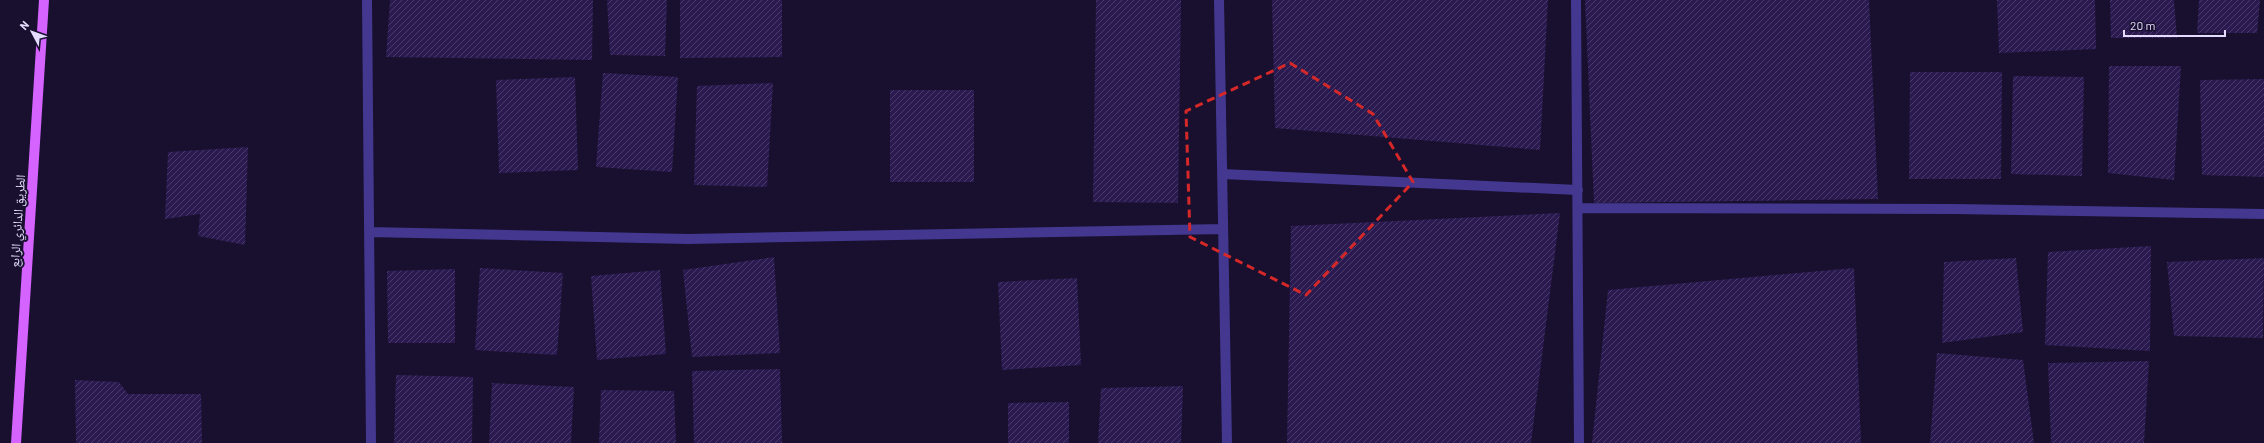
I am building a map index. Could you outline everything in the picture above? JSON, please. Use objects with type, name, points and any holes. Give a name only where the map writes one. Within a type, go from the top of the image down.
[{"type":"main road","name":"الطريق الدائري الرابع","points":[[16,443],[44,0]]},
{"type":"street","points":[[367,0],[371,443]]},
{"type":"street","points":[[1219,0],[1227,443]]},
{"type":"street","points":[[1576,0],[1579,443]]},
{"type":"street","points":[[1222,174],[1578,190]]},
{"type":"street","points":[[1578,208],[1953,209],[2264,214]]},
{"type":"street","points":[[369,232],[688,239],[1223,229]]},
{"type":"highlighted area","points":[[1290,63],[1373,114],[1413,182],[1306,295],[1190,237],[1186,111]]},
{"type":"building","points":[[390,0],[593,0],[592,60],[386,57]]},
{"type":"building","points":[[607,0],[667,0],[665,56],[610,55]]},
{"type":"building","points":[[680,0],[782,0],[782,57],[680,58]]},
{"type":"building","points":[[1096,0],[1181,0],[1178,203],[1093,202]]},
{"type":"building","points":[[1272,0],[1548,0],[1540,150],[1275,128]]},
{"type":"building","points":[[1585,0],[1869,0],[1878,199],[1594,203]]},
{"type":"building","points":[[1997,0],[2095,0],[2096,49],[1999,53]]},
{"type":"building","points":[[2110,0],[2174,0],[2177,38],[2111,38]]},
{"type":"building","points":[[2199,0],[2260,0],[2257,33],[2197,33]]},
{"type":"building","points":[[2109,66],[2181,66],[2174,180],[2108,173]]},
{"type":"building","points":[[1910,72],[2002,72],[2001,179],[1909,179]]},
{"type":"building","points":[[603,73],[678,77],[672,172],[596,167]]},
{"type":"building","points":[[2013,76],[2084,77],[2082,176],[2011,174]]},
{"type":"building","points":[[575,77],[578,170],[499,173],[496,80]]},
{"type":"building","points":[[2264,79],[2264,177],[2202,175],[2200,80]]},
{"type":"building","points":[[773,83],[767,187],[694,185],[697,86]]},
{"type":"building","points":[[890,90],[974,90],[974,182],[890,182]]},
{"type":"building","points":[[248,147],[245,245],[198,236],[200,214],[165,219],[168,152]]},
{"type":"building","points":[[1560,213],[1531,443],[1287,443],[1291,226]]},
{"type":"building","points":[[2151,246],[2150,351],[2045,345],[2048,252]]},
{"type":"building","points":[[774,257],[780,353],[692,357],[683,270]]},
{"type":"building","points":[[2016,258],[2023,332],[1942,343],[1944,262]]},
{"type":"building","points":[[2264,258],[2263,338],[2174,336],[2167,262]]},
{"type":"building","points":[[480,268],[563,273],[557,355],[475,350]]},
{"type":"building","points":[[1854,268],[1861,443],[1592,443],[1608,290]]},
{"type":"building","points":[[455,269],[455,343],[388,343],[387,271]]},
{"type":"building","points":[[660,270],[666,354],[597,360],[591,276]]},
{"type":"building","points":[[1077,278],[1081,365],[1002,370],[998,282]]},
{"type":"building","points":[[1937,353],[2023,360],[2034,443],[1930,443]]},
{"type":"building","points":[[2149,361],[2144,443],[2051,443],[2048,363]]},
{"type":"building","points":[[780,369],[782,443],[694,443],[692,371]]},
{"type":"building","points":[[396,375],[473,377],[472,443],[394,443]]},
{"type":"building","points":[[75,380],[119,382],[128,394],[201,394],[202,443],[76,443]]},
{"type":"building","points":[[492,383],[574,387],[571,443],[489,443]]},
{"type":"building","points":[[1183,386],[1181,443],[1098,443],[1101,388]]},
{"type":"building","points":[[601,390],[674,391],[676,443],[599,443]]},
{"type":"building","points":[[1069,402],[1069,443],[1008,443],[1008,403]]}]
